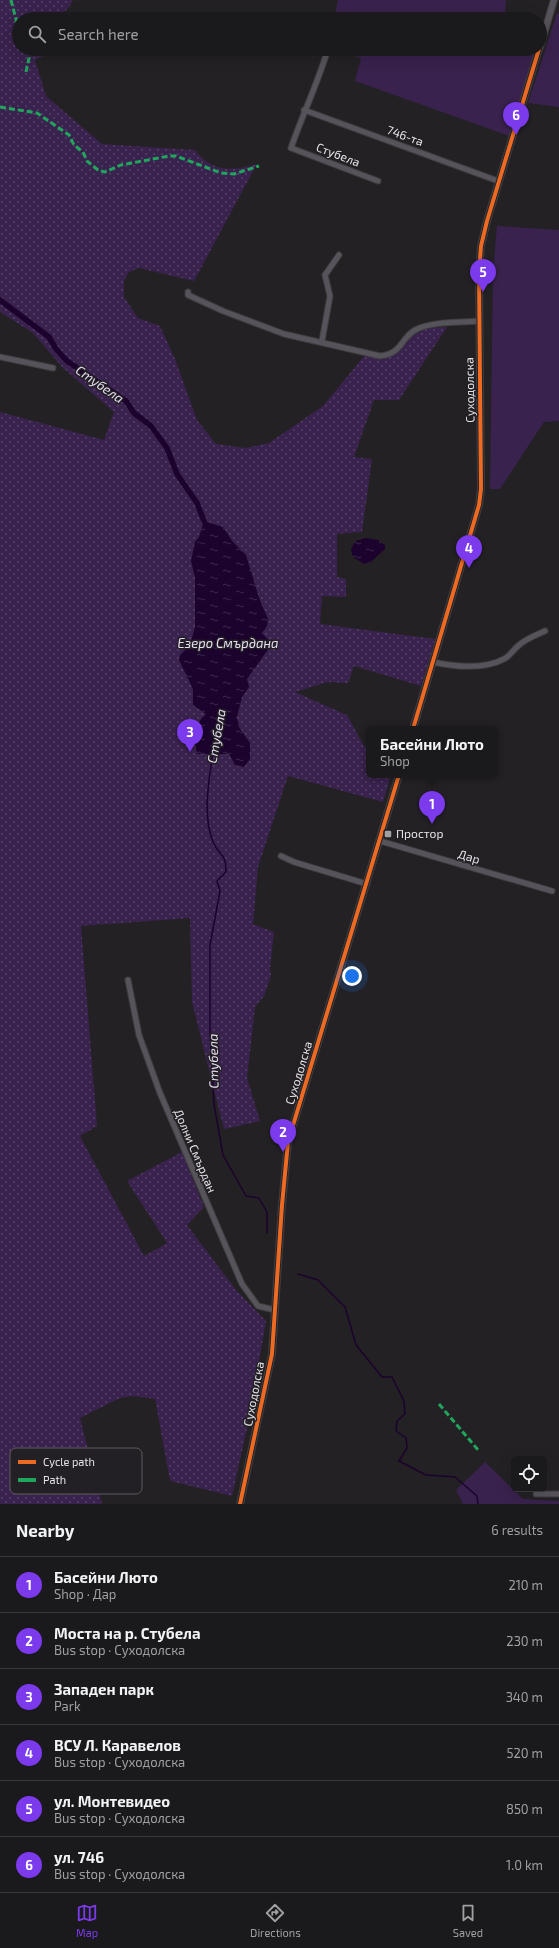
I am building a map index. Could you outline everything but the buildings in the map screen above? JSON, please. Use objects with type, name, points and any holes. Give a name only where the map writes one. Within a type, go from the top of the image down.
[{"type":"street","name":"Суходолска","points":[[547,24],[554,0]]},
{"type":"street","points":[[304,110],[317,84],[326,56]]},
{"type":"street","name":"Суходолска","points":[[414,726],[472,532],[481,489],[479,273],[481,246],[498,181],[537,56]]},
{"type":"street","name":"746-та","points":[[304,110],[498,181]]},
{"type":"street","name":"Стубела","points":[[304,110],[291,148],[378,181]]},
{"type":"street","points":[[322,341],[330,296],[325,275],[339,255]]},
{"type":"street","points":[[188,292],[188,295],[223,311],[284,334],[322,341],[370,354],[388,355],[397,351],[417,329],[431,325],[479,322]]},
{"type":"street","points":[[0,356],[53,368]]},
{"type":"street","points":[[433,662],[461,667],[475,666],[497,661],[504,659],[522,643],[545,632]]},
{"type":"street","name":"Суходолска","points":[[240,1504],[272,1354],[282,1204],[288,1142],[398,778]]},
{"type":"street","name":"Дар","points":[[380,841],[552,892]]},
{"type":"street","points":[[281,856],[294,862],[367,884]]},
{"type":"street","name":"Долни Смърдан","points":[[128,980],[139,1035],[160,1093],[242,1284],[258,1306],[275,1310]]},
{"type":"street","points":[[536,1494],[559,1494]]},
{"type":"shaded area","points":[[0,0],[73,0],[64,12],[12,12],[12,56],[43,56],[35,60],[46,96],[102,144],[195,150],[208,163],[223,168],[240,168],[257,164],[194,281],[139,268],[129,272],[124,281],[124,297],[138,318],[160,326],[175,359],[197,420],[216,444],[246,448],[269,443],[323,406],[365,355],[379,357],[389,356],[403,347],[416,332],[432,328],[447,327],[399,400],[374,400],[354,457],[372,459],[362,532],[337,534],[337,577],[346,579],[346,597],[322,596],[320,624],[435,639],[421,686],[354,666],[348,683],[328,682],[295,692],[347,715],[364,746],[366,747],[366,778],[390,778],[383,802],[288,776],[258,867],[253,924],[274,932],[270,968],[271,976],[264,996],[255,1007],[247,1078],[260,1121],[224,1129],[192,1002],[190,918],[81,926],[97,1126],[80,1136],[144,1256],[167,1243],[127,1181],[182,1152],[204,1207],[187,1225],[236,1290],[266,1321],[249,1419],[232,1496],[170,1481],[155,1399],[133,1396],[120,1398],[80,1418],[88,1448],[10,1448],[10,1494],[99,1494],[102,1504],[0,1504],[0,412],[104,440],[114,412],[63,368],[33,333],[0,312]]},
{"type":"shaded area","points":[[338,0],[506,0],[505,11],[507,12],[335,12]]},
{"type":"shaded area","points":[[557,13],[559,14],[559,107],[528,103],[543,56],[547,56],[547,44]]},
{"type":"shaded area","points":[[353,56],[537,56],[512,137],[355,81],[361,58]]},
{"type":"shaded area","points":[[497,226],[559,230],[559,421],[544,422],[500,489],[490,489],[493,271]]},
{"type":"shaded area","points":[[485,1462],[511,1487],[511,1492],[516,1492],[523,1499],[559,1501],[559,1504],[463,1504],[456,1490]]},
{"type":"water","name":"Езеро Смърдана","points":[[204,521],[223,527],[233,542],[246,555],[259,598],[268,619],[267,626],[262,633],[272,644],[247,679],[249,687],[242,697],[237,717],[239,727],[250,743],[250,759],[244,767],[235,765],[229,754],[197,754],[195,737],[197,727],[206,714],[193,705],[193,689],[179,660],[180,655],[190,645],[195,627],[195,578],[191,561],[195,542],[199,537]]},
{"type":"water","points":[[366,538],[378,540],[385,545],[385,549],[372,561],[364,564],[353,557],[351,549],[355,541]]},
{"type":"waterway","name":"Стубела","points":[[0,300],[49,337],[56,349],[67,361],[126,401],[134,413],[151,426],[167,448],[177,474],[197,503],[204,521]]},
{"type":"waterway","name":"Стубела","points":[[213,752],[207,797],[208,820],[213,842],[223,857],[226,865],[226,872],[217,881],[220,891],[210,945],[210,1033],[214,1104],[223,1155],[246,1196],[259,1198],[267,1212],[267,1233]]},
{"type":"waterway","name":"Стубела","points":[[298,1274],[318,1280],[345,1307],[356,1345],[382,1377],[392,1377],[404,1401],[405,1414],[397,1421],[396,1431],[406,1438],[407,1448],[399,1461],[426,1475],[455,1477],[477,1496],[478,1504]]},
{"type":"marked path","points":[[11,0],[14,12]]},
{"type":"marked path","points":[[26,72],[29,56]]},
{"type":"marked path","points":[[0,107],[37,113],[69,135],[74,145],[83,152],[87,161],[98,170],[105,172],[121,165],[169,156],[176,156],[221,173],[234,174],[259,166]]},
{"type":"marked path","points":[[439,1404],[479,1451]]},
{"type":"cycle path","points":[[414,726],[479,505],[481,489],[479,273],[481,246],[487,221],[537,56]]},
{"type":"cycle path","points":[[240,1504],[272,1354],[282,1205],[288,1142],[398,778]]},
{"type":"place","name":"ул. 746","points":[[516,135]]},
{"type":"place","name":"ул. Монтевидео","points":[[483,292]]},
{"type":"place","name":"ВСУ Л. Каравелов","points":[[469,568]]},
{"type":"place","name":"Западен парк","points":[[190,752]]},
{"type":"place","name":"Басейни Люто","points":[[432,824]]},
{"type":"place","name":"Простор","points":[[388,834]]},
{"type":"place","name":"Моста на р. Стубела","points":[[283,1152]]}]
